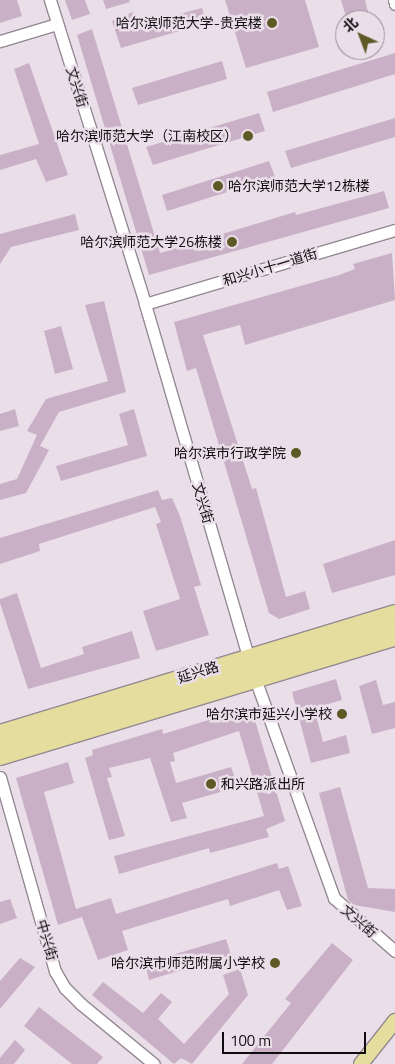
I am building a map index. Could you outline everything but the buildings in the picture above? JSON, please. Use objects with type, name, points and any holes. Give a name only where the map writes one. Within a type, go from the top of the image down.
[{"type":"main road","name":"延兴路","points":[[0,758],[252,669],[395,612]]},
{"type":"main road","points":[[0,746],[395,626]]},
{"type":"main road","name":"延兴路","points":[[0,732],[252,669],[395,639]]},
{"type":"main road","points":[[361,1064],[395,1021]]},
{"type":"main road","points":[[372,1064],[395,1035]]},
{"type":"street","name":"文兴街","points":[[50,0],[145,304],[252,669],[334,898],[395,950]]},
{"type":"street","points":[[394,0],[395,4]]},
{"type":"street","points":[[0,41],[57,24]]},
{"type":"street","name":"和兴小十一道街","points":[[145,304],[395,230]]},
{"type":"street","name":"中兴街","points":[[0,777],[55,971],[65,988],[154,1064]]},
{"type":"place","name":"哈尔滨师范大学-贵宾楼","points":[[272,23]]},
{"type":"place","name":"哈尔滨师范大学（江南校区）","points":[[248,136]]},
{"type":"place","name":"哈尔滨师范大学12栋楼","points":[[218,186]]},
{"type":"place","name":"哈尔滨师范大学26栋楼","points":[[232,242]]},
{"type":"place","name":"哈尔滨市行政学院","points":[[296,453]]},
{"type":"place","name":"哈尔滨市延兴小学校","points":[[342,714]]},
{"type":"place","name":"和兴路派出所","points":[[211,784]]},
{"type":"place","name":"哈尔滨市师范附属小学校","points":[[275,963]]}]
